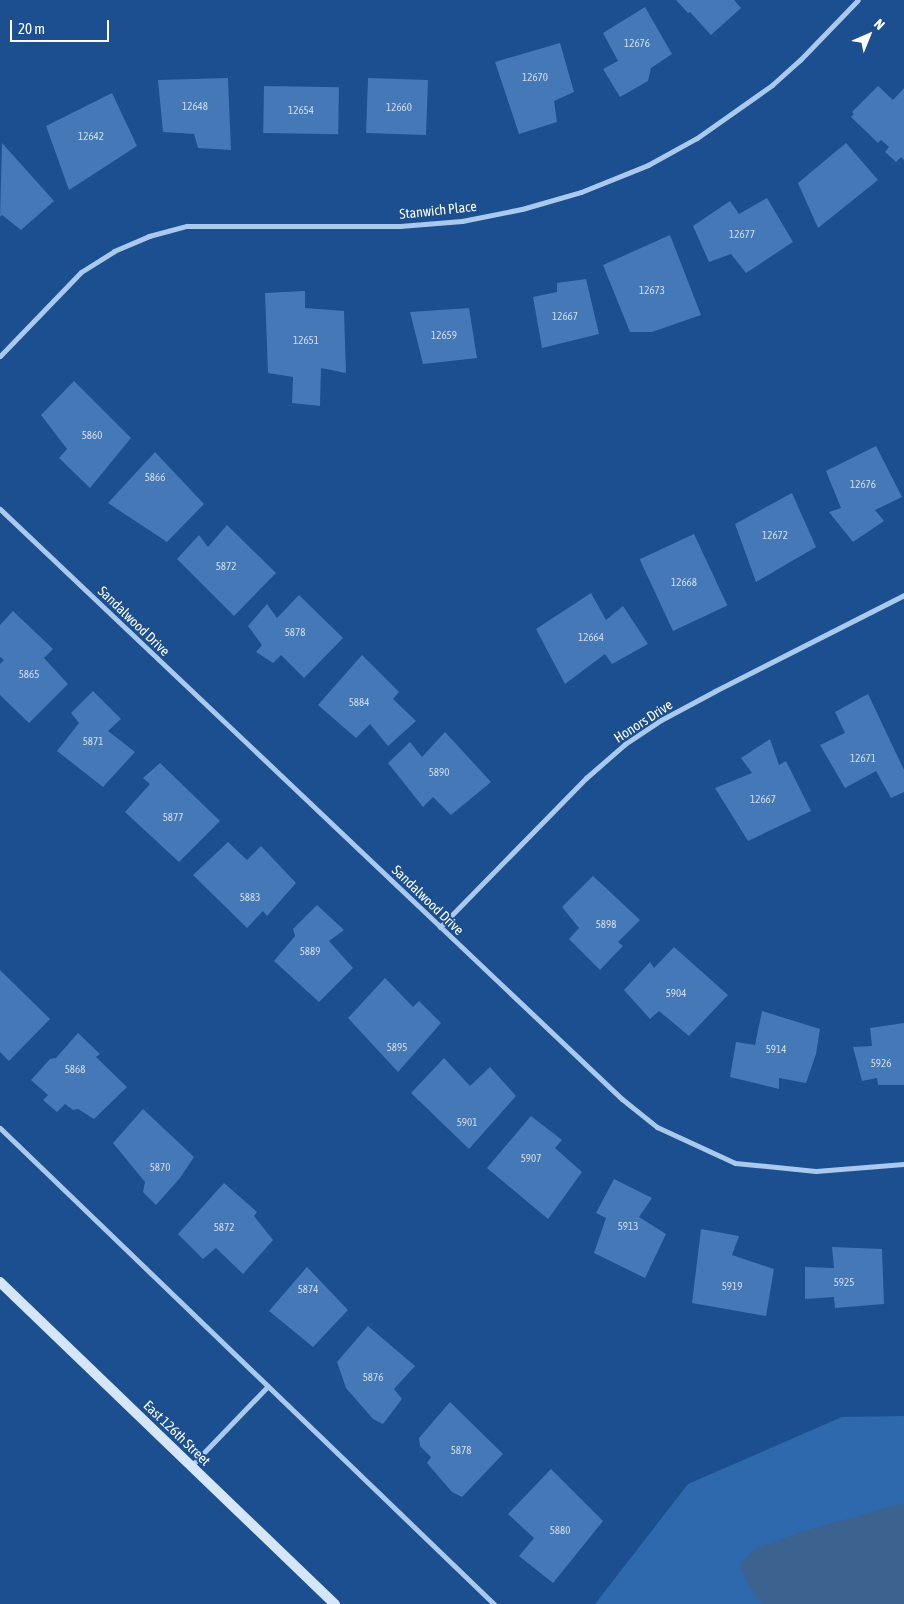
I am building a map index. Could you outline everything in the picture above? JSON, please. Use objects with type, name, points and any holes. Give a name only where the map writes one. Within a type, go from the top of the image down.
[{"type":"street","name":"Stanwich Place","points":[[0,356],[81,272],[114,251],[150,236],[187,226],[400,226],[462,220],[522,209],[580,192],[648,165],[697,138],[772,85],[800,60],[858,0]]},
{"type":"street","name":"Sandalwood Drive","points":[[0,509],[622,1099],[657,1127],[735,1163],[816,1171],[904,1164]]},
{"type":"street","name":"Honors Drive","points":[[440,927],[586,778],[625,744],[661,720],[715,691],[904,595]]},
{"type":"street","points":[[0,1128],[494,1604]]},
{"type":"street","name":"East 126th Street","points":[[0,1282],[335,1604]]},
{"type":"street","points":[[192,1466],[267,1387]]},
{"type":"shaded area","points":[[904,1416],[904,1604],[595,1604],[688,1484],[842,1417]]},
{"type":"shaded area","points":[[904,1503],[904,1604],[765,1604],[760,1602],[745,1579],[740,1564],[754,1549],[801,1532]]},
{"type":"building","points":[[676,0],[734,0],[741,8],[711,35]]},
{"type":"building","points":[[645,7],[672,54],[651,68],[648,81],[620,97],[603,69],[618,61],[603,33]]},
{"type":"building","points":[[560,43],[574,92],[554,101],[557,122],[519,134],[495,62]]},
{"type":"building","points":[[228,78],[231,150],[198,148],[194,134],[163,132],[158,80]]},
{"type":"building","points":[[368,78],[428,80],[426,135],[366,133]]},
{"type":"building","points":[[264,86],[339,87],[338,134],[263,133]]},
{"type":"building","points":[[878,86],[893,100],[904,88],[904,160],[901,157],[896,162],[885,152],[889,147],[881,140],[878,143],[851,117],[854,114],[852,112]]},
{"type":"building","points":[[112,93],[137,146],[69,190],[46,126]]},
{"type":"building","points":[[2,143],[54,201],[21,230],[2,215],[0,217]]},
{"type":"building","points":[[846,143],[878,180],[818,228],[798,183]]},
{"type":"building","points":[[767,198],[793,242],[746,273],[731,254],[709,262],[693,226],[730,201],[739,214]]},
{"type":"building","points":[[670,235],[701,315],[652,332],[630,332],[603,265]]},
{"type":"building","points":[[586,279],[599,334],[542,348],[533,297],[557,292],[557,283]]},
{"type":"building","points":[[305,291],[305,308],[344,311],[346,373],[321,368],[320,406],[292,403],[293,377],[268,373],[265,293]]},
{"type":"building","points":[[469,308],[477,358],[423,364],[410,312]]},
{"type":"building","points":[[74,381],[131,438],[90,488],[59,458],[67,449],[41,415]]},
{"type":"building","points":[[876,446],[902,497],[875,510],[884,521],[853,542],[829,512],[841,508],[826,471]]},
{"type":"building","points":[[155,452],[204,504],[167,542],[108,503]]},
{"type":"building","points":[[792,493],[816,547],[756,582],[735,524]]},
{"type":"building","points":[[227,525],[276,573],[234,616],[177,559],[199,535],[208,547]]},
{"type":"building","points":[[694,534],[727,606],[673,631],[640,559]]},
{"type":"building","points":[[591,593],[606,620],[623,606],[648,644],[612,664],[605,654],[565,684],[536,629]]},
{"type":"building","points":[[299,595],[343,638],[304,678],[281,655],[273,663],[256,652],[262,645],[248,626],[267,604],[277,618]]},
{"type":"building","points":[[13,611],[53,649],[44,658],[68,684],[29,723],[0,695],[0,664],[4,660],[0,657],[0,625]]},
{"type":"building","points":[[362,655],[399,692],[393,699],[416,721],[388,746],[370,724],[356,738],[318,705]]},
{"type":"building","points":[[93,691],[121,719],[108,731],[135,752],[103,787],[57,751],[79,723],[71,713]]},
{"type":"building","points":[[868,694],[904,770],[904,792],[891,798],[876,771],[845,788],[820,745],[845,733],[835,712]]},
{"type":"building","points":[[445,732],[491,782],[451,815],[433,797],[423,807],[388,763],[410,742],[422,757]]},
{"type":"building","points":[[770,739],[779,765],[786,761],[811,811],[748,841],[715,788],[752,773],[741,758]]},
{"type":"building","points":[[160,763],[220,821],[179,862],[125,812],[150,784],[143,778]]},
{"type":"building","points":[[228,842],[247,860],[261,846],[296,883],[267,916],[263,911],[247,928],[193,875]]},
{"type":"building","points":[[593,876],[640,920],[618,942],[623,946],[600,970],[569,939],[579,928],[562,907]]},
{"type":"building","points":[[317,905],[344,930],[329,941],[353,968],[319,1002],[274,961],[295,936],[293,929]]},
{"type":"building","points":[[674,947],[728,995],[689,1036],[659,1011],[650,1019],[624,990],[650,962],[654,968]]},
{"type":"building","points":[[0,970],[50,1019],[9,1061],[0,1052]]},
{"type":"building","points":[[385,978],[413,1007],[419,1001],[441,1023],[398,1072],[348,1018]]},
{"type":"building","points":[[762,1011],[820,1029],[816,1054],[806,1083],[779,1078],[779,1089],[730,1077],[736,1042],[755,1045]]},
{"type":"building","points":[[904,1023],[904,1085],[878,1085],[877,1078],[862,1081],[853,1047],[872,1046],[870,1028]]},
{"type":"building","points":[[78,1033],[100,1054],[96,1057],[127,1087],[94,1119],[78,1109],[73,1110],[65,1104],[57,1112],[43,1100],[48,1095],[31,1080],[50,1059],[56,1058]]},
{"type":"building","points":[[444,1058],[470,1086],[490,1067],[516,1096],[469,1149],[411,1093]]},
{"type":"building","points":[[143,1109],[194,1157],[180,1178],[156,1205],[143,1192],[145,1182],[113,1143]]},
{"type":"building","points":[[531,1116],[562,1140],[555,1148],[582,1172],[548,1219],[487,1168]]},
{"type":"building","points":[[614,1179],[652,1198],[639,1217],[666,1234],[645,1278],[594,1253],[606,1218],[596,1213]]},
{"type":"building","points":[[224,1183],[257,1212],[254,1216],[273,1240],[243,1274],[216,1248],[203,1259],[178,1234]]},
{"type":"building","points":[[701,1229],[739,1236],[732,1255],[774,1269],[766,1316],[692,1303]]},
{"type":"building","points":[[832,1247],[882,1249],[884,1304],[835,1308],[834,1297],[805,1299],[805,1267],[834,1268]]},
{"type":"building","points":[[307,1267],[348,1310],[313,1347],[269,1311]]},
{"type":"building","points":[[368,1326],[415,1366],[394,1389],[402,1399],[383,1424],[373,1419],[346,1388],[337,1362]]},
{"type":"building","points":[[450,1402],[503,1454],[462,1497],[452,1492],[427,1463],[431,1457],[420,1446],[419,1438]]},
{"type":"building","points":[[551,1469],[603,1521],[553,1583],[519,1556],[534,1538],[508,1514]]}]
